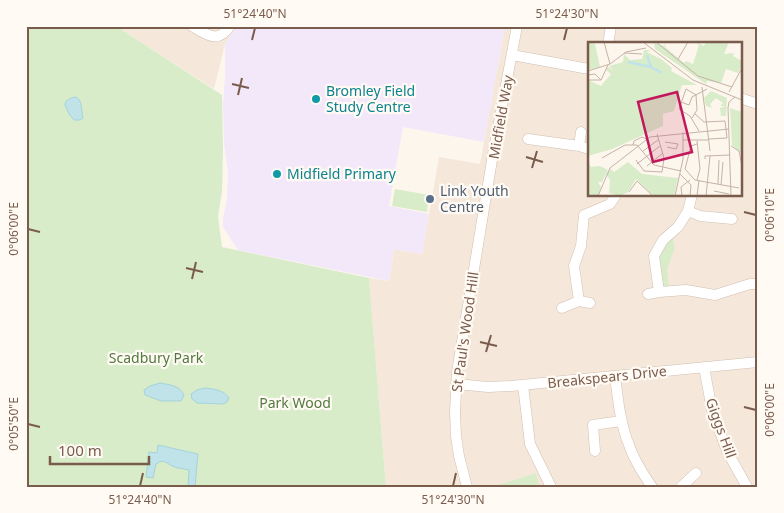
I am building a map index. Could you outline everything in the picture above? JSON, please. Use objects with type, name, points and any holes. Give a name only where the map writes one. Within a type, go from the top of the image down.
[{"type":"street","points":[[192,26],[207,35],[220,36],[227,30]]},
{"type":"street","name":"Midfield Way","points":[[484,207],[517,26]]},
{"type":"street","points":[[608,42],[611,26]]},
{"type":"street","points":[[512,55],[588,69]]},
{"type":"street","points":[[742,99],[758,104]]},
{"type":"street","points":[[528,139],[584,148],[581,132]]},
{"type":"street","points":[[579,302],[574,266],[581,246],[584,215],[610,204],[615,196]]},
{"type":"street","points":[[659,292],[654,256],[664,240],[678,227],[688,211],[692,196]]},
{"type":"street","name":"St Paul's Wood Hill","points":[[467,487],[456,436],[456,384],[484,207]]},
{"type":"street","points":[[688,211],[700,216],[732,219]]},
{"type":"street","points":[[648,294],[686,290],[715,295],[750,284],[758,284]]},
{"type":"street","points":[[562,308],[579,302],[590,303]]},
{"type":"street","name":"Breakspears Drive","points":[[456,384],[488,387],[523,385],[758,362]]},
{"type":"street","name":"Giggs Hill","points":[[704,367],[712,410],[727,451],[747,487]]},
{"type":"street","points":[[615,376],[622,421],[629,446],[639,467],[652,487]]},
{"type":"street","points":[[523,385],[530,444],[551,487]]},
{"type":"street","points":[[595,451],[593,425],[622,421]]},
{"type":"street","points":[[681,487],[696,473]]},
{"type":"shaded area","points":[[116,26],[237,26],[225,44],[214,89]]},
{"type":"shaded area","points":[[237,26],[505,26],[484,142],[403,127],[389,206],[429,214],[422,254],[394,249],[389,281],[238,250],[223,227],[228,173],[224,144],[223,104],[225,44]]},
{"type":"shaded area","points":[[505,26],[758,26],[758,487],[386,487],[369,278],[389,281],[394,249],[422,254],[439,157],[480,164]]},
{"type":"green space","name":"Park Wood","points":[[26,26],[116,26],[222,95],[222,191],[218,217],[222,247],[369,278],[386,487],[26,487]]},
{"type":"green space","points":[[395,189],[429,195],[427,212],[392,206]]},
{"type":"green space","points":[[672,234],[675,248],[667,269],[669,287],[664,287],[661,284],[657,257]]},
{"type":"green space","points":[[536,473],[539,484],[532,487],[492,487]]},
{"type":"water","points":[[76,97],[80,101],[81,106],[83,118],[80,120],[74,120],[65,105],[68,100]]},
{"type":"water","points":[[160,383],[180,389],[184,395],[181,401],[161,401],[145,395],[144,390]]},
{"type":"water","points":[[205,388],[215,389],[224,393],[229,398],[227,402],[223,404],[197,403],[192,399],[191,394]]},
{"type":"water","points":[[158,445],[198,454],[195,487],[188,487],[189,470],[174,467],[164,462],[156,464],[153,478],[146,477],[149,452],[157,453]]},
{"type":"place","name":"Bromley Field Study Centre","points":[[316,99]]},
{"type":"place","name":"Midfield Primary","points":[[277,174]]},
{"type":"place","name":"Link Youth Centre","points":[[430,199]]},
{"type":"park label","name":"Scadbury Park","points":[[156,358]]}]
